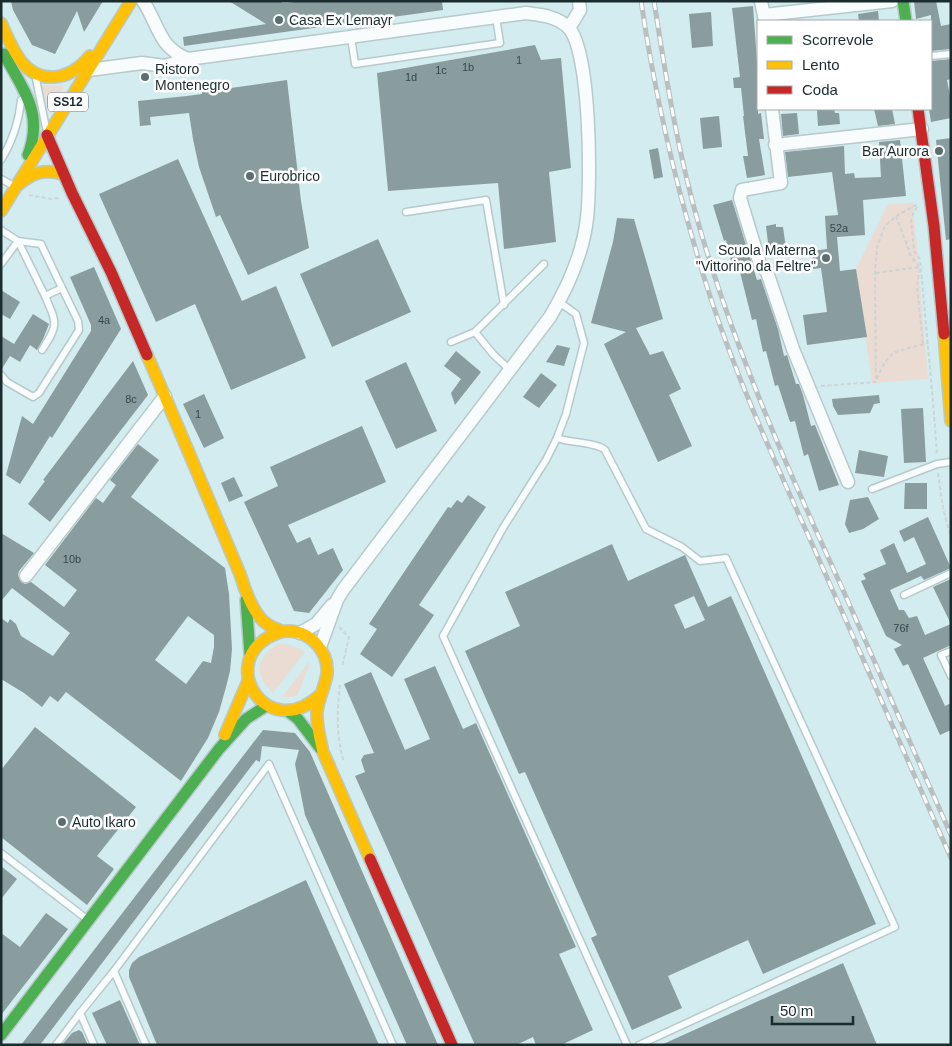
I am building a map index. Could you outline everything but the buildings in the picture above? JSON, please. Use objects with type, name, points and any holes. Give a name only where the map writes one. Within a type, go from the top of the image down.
[{"type":"main road","name":"SS12","points":[[1,212],[131,1]]},
{"type":"main road","points":[[903,1],[906,20]]},
{"type":"main road","points":[[1,24],[20,60],[35,75],[47,78],[60,76],[75,70],[85,62],[112,31]]},
{"type":"main road","points":[[1,47],[22,89],[35,122],[32,146],[16,187]]},
{"type":"main road","points":[[918,110],[945,271],[945,340],[951,421]]},
{"type":"main road","points":[[47,135],[72,194],[104,258],[195,466],[245,590],[262,621],[282,631],[300,633],[311,638],[320,646],[327,662],[328,676],[317,710],[317,723],[323,752],[452,1045]]},
{"type":"main road","points":[[16,187],[39,170],[49,170],[63,174]]},
{"type":"main road","points":[[219,749],[248,681],[250,654],[245,590]]},
{"type":"main road","points":[[250,654],[266,637],[282,631]]},
{"type":"main road","points":[[248,681],[252,690],[266,706],[282,712],[306,708],[321,694]]},
{"type":"main road","points":[[1,1035],[219,749],[246,719],[266,706]]},
{"type":"main road","points":[[289,712],[298,719],[323,752]]},
{"type":"street","points":[[143,1],[162,38],[176,54],[188,59]]},
{"type":"street","points":[[569,28],[580,10],[579,1]]},
{"type":"street","points":[[761,1],[764,18],[892,1]]},
{"type":"street","points":[[89,70],[142,63],[165,66],[188,59],[526,14],[551,16],[569,28],[576,42],[581,60],[589,126],[587,218],[580,253],[566,289],[550,317],[343,590],[337,600],[320,646]]},
{"type":"street","points":[[772,110],[780,183],[742,190],[740,198],[760,264],[767,272],[792,349],[848,482]]},
{"type":"street","points":[[775,145],[922,129]]},
{"type":"street","points":[[26,576],[164,396]]},
{"type":"street","points":[[300,633],[316,624],[337,600]]},
{"type":"lane","points":[[351,37],[356,64],[500,43],[496,18]]},
{"type":"lane","points":[[932,56],[951,54]]},
{"type":"lane","points":[[35,75],[44,112],[47,135]]},
{"type":"lane","points":[[1,160],[9,147],[16,127],[22,89]]},
{"type":"lane","points":[[1,180],[16,187]]},
{"type":"lane","points":[[406,212],[486,200],[504,305]]},
{"type":"lane","points":[[1,230],[18,241],[41,244],[78,321],[78,330],[39,393],[33,397],[7,382],[1,375]]},
{"type":"lane","points":[[1,264],[18,241]]},
{"type":"lane","points":[[18,241],[46,296],[55,321],[56,326],[42,350]]},
{"type":"lane","points":[[451,342],[475,332],[544,264]]},
{"type":"lane","points":[[46,296],[62,288]]},
{"type":"lane","points":[[559,302],[576,314],[584,343],[566,414],[546,460],[503,528],[443,636],[627,1045]]},
{"type":"lane","points":[[475,332],[492,354],[510,370]]},
{"type":"lane","points":[[557,438],[568,442],[598,446],[605,450],[646,529],[682,547],[700,561],[726,558],[895,928],[639,1045]]},
{"type":"lane","points":[[872,489],[937,464],[951,462]]},
{"type":"lane","points":[[904,595],[951,573]]},
{"type":"lane","points":[[951,650],[941,655],[951,676]]},
{"type":"lane","points":[[56,1045],[114,971],[269,764],[393,1045]]},
{"type":"lane","points":[[1,853],[89,920]]},
{"type":"lane","points":[[114,971],[146,1045]]},
{"type":"lane","points":[[80,1013],[94,1045]]},
{"type":"path","points":[[27,195],[51,199],[72,194]]},
{"type":"path","points":[[876,382],[875,274],[877,247],[884,226],[896,216],[919,203],[911,218],[914,251],[920,259],[937,464],[943,508],[951,539]]},
{"type":"path","points":[[896,216],[911,256],[920,268]]},
{"type":"path","points":[[920,259],[917,286],[923,344]]},
{"type":"path","points":[[875,274],[920,268]]},
{"type":"path","points":[[876,382],[883,362],[893,353],[945,340]]},
{"type":"path","points":[[807,387],[876,382]]},
{"type":"path","points":[[330,618],[349,637],[342,668]]},
{"type":"path","points":[[340,685],[338,722],[341,753],[346,768]]},
{"type":"shaded area","points":[[42,85],[63,86],[64,88],[50,115]]},
{"type":"shaded area","points":[[913,203],[928,379],[872,383],[856,269],[888,204]]},
{"type":"shaded area","points":[[278,644],[292,645],[305,652],[273,693],[262,679],[260,667],[265,655]]},
{"type":"shaded area","points":[[309,662],[310,664],[298,694],[293,697],[282,697]]},
{"type":"railway","points":[[641,1],[661,113],[688,224],[721,329],[774,459],[951,858]]},
{"type":"railway","points":[[654,1],[685,173],[700,229],[730,321],[784,457],[951,835]]},
{"type":"traffic: fast","points":[[903,1],[906,20]]},
{"type":"traffic: fast","points":[[4,54],[24,91],[32,114],[34,127],[28,155]]},
{"type":"traffic: fast","points":[[246,600],[250,654]]},
{"type":"traffic: fast","points":[[1,1035],[219,749],[246,719],[266,706]]},
{"type":"traffic: fast","points":[[289,712],[298,719],[320,748]]},
{"type":"traffic: slow","points":[[1,211],[131,1]]},
{"type":"traffic: slow","points":[[1,23],[14,51],[20,60],[34,73],[54,77],[70,73],[83,64],[90,56]]},
{"type":"traffic: slow","points":[[19,184],[35,174],[45,172],[63,174]]},
{"type":"traffic: slow","points":[[944,334],[951,421]]},
{"type":"traffic: slow","points":[[147,355],[250,601],[262,620],[282,631]]},
{"type":"traffic: slow","points":[[321,694],[302,707],[284,710],[268,706],[256,696],[249,682],[248,666],[253,651],[267,638],[279,632],[288,631],[304,634],[321,650],[327,666],[327,674],[317,711],[323,752],[370,859]]},
{"type":"traffic: slow","points":[[225,735],[248,681]]},
{"type":"traffic: jam","points":[[918,110],[934,226],[944,334]]},
{"type":"traffic: jam","points":[[47,135],[72,193],[111,272],[147,355]]},
{"type":"traffic: jam","points":[[370,859],[452,1045]]},
{"type":"place","name":"Casa Ex Lemayr","points":[[279,20]]},
{"type":"place","name":"Ristoro Montenegro","points":[[145,77]]},
{"type":"place","name":"Bar Aurora","points":[[939,151]]},
{"type":"place","name":"Eurobrico","points":[[250,176]]},
{"type":"place","name":"Scuola Materna \"Vittorino da Feltre\"","points":[[826,258]]},
{"type":"place","name":"Auto Ikaro","points":[[62,822]]}]
